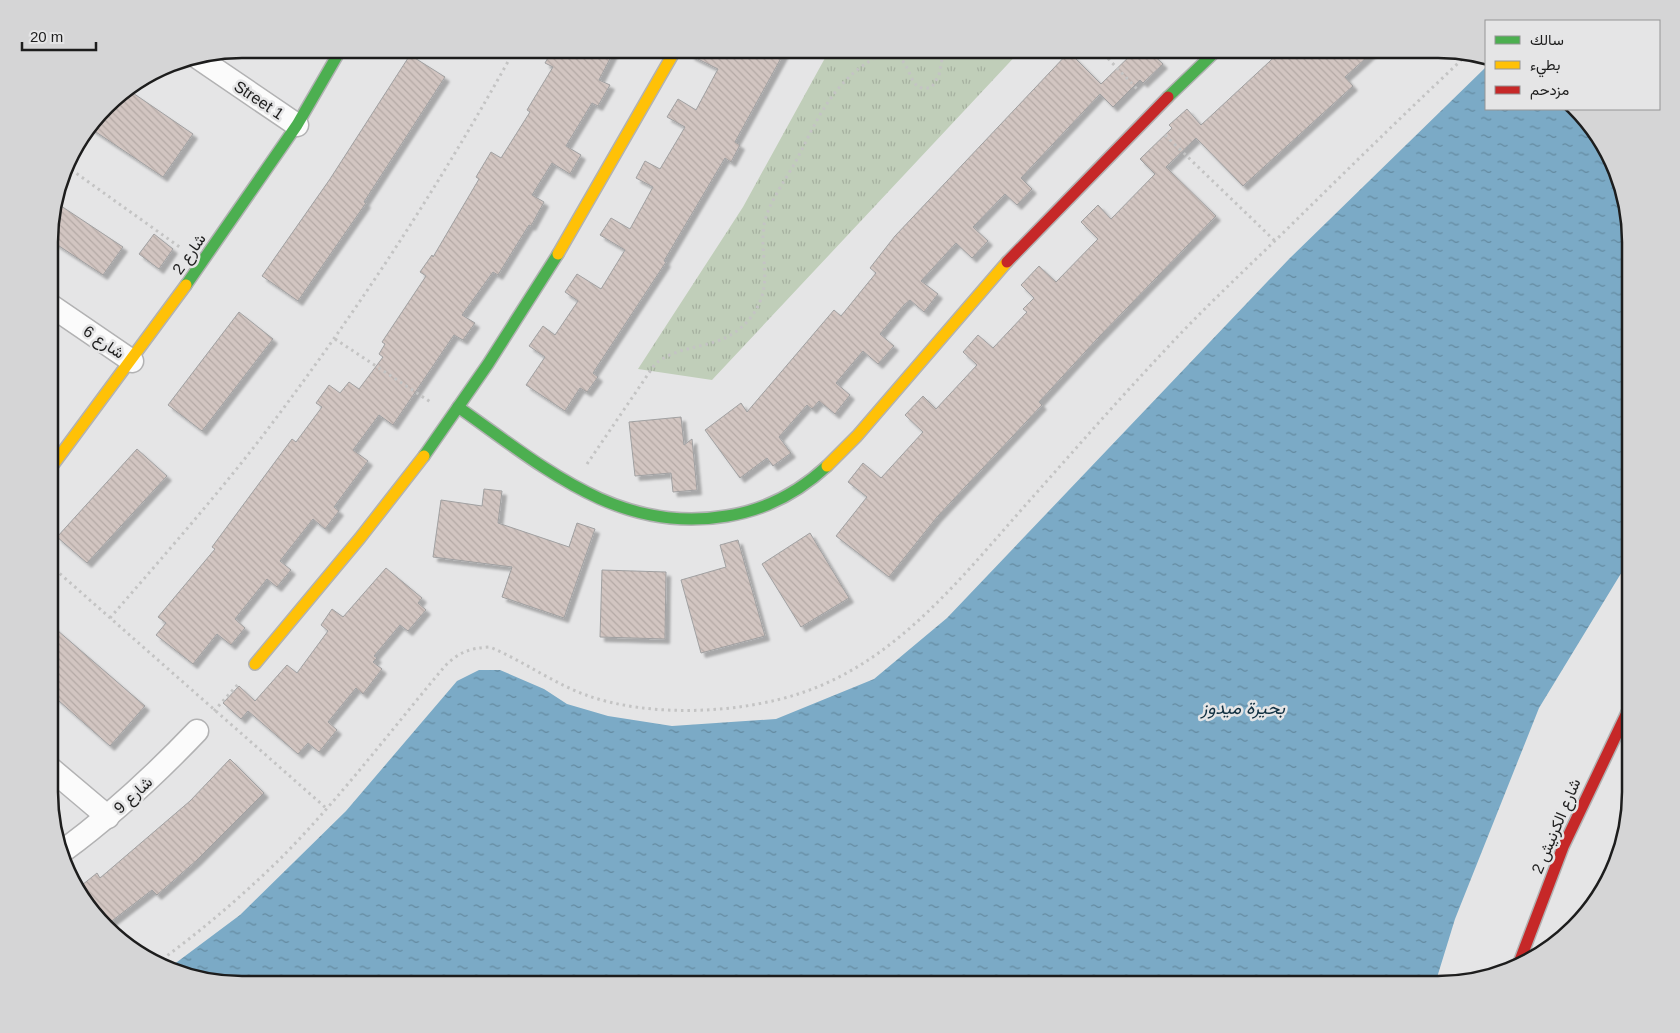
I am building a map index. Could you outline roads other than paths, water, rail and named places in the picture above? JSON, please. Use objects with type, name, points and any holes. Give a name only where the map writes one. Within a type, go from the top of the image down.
[{"type":"street","name":"شارع 2","points":[[58,458],[203,264],[297,125],[336,58]]},
{"type":"street","points":[[255,664],[338,566],[458,407],[593,196],[671,58]]},
{"type":"street","points":[[458,407],[573,485],[610,505],[650,517],[692,521],[742,513],[774,502],[810,481],[842,453],[970,303],[1057,209],[1151,113],[1209,58]]},
{"type":"street","name":"Street 1","points":[[203,61],[297,125]]},
{"type":"street","name":"شارع 6","points":[[58,310],[132,361]]},
{"type":"street","name":"شارع الكرنيش 2","points":[[1522,956],[1563,848],[1622,723]]},
{"type":"street","name":"شارع 9","points":[[66,848],[108,817],[157,773],[197,731]]},
{"type":"street","points":[[58,775],[108,817]]},
{"type":"water","name":"بحيرة ميدوز","points":[[1485,68],[1485,110],[1569,111],[1585,129],[1604,160],[1613,182],[1619,205],[1622,229],[1622,572],[1539,708],[1455,919],[1437,976],[241,976],[205,972],[175,963],[240,915],[346,811],[457,681],[479,670],[500,670],[544,689],[567,704],[608,716],[672,726],[776,719],[874,679],[947,618],[1289,259]]}]
